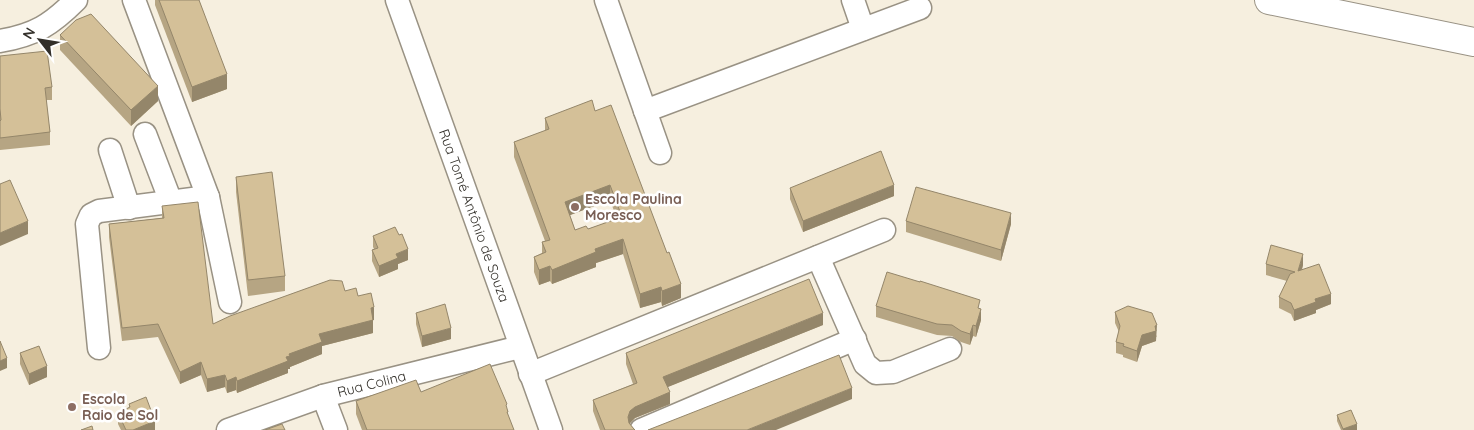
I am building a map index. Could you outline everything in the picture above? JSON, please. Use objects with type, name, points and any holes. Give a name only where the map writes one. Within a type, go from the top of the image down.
[{"type":"main road","points":[[1268,0],[1474,42]]},
{"type":"street","points":[[0,41],[18,38],[44,28],[76,0]]},
{"type":"street","points":[[134,0],[208,197],[230,302]]},
{"type":"street","name":"Rua Tomé Antônio de Souza","points":[[397,0],[550,430]]},
{"type":"street","points":[[606,0],[660,153]]},
{"type":"street","points":[[853,0],[863,29]]},
{"type":"street","points":[[645,111],[920,8]]},
{"type":"street","points":[[145,134],[171,202]]},
{"type":"street","points":[[110,150],[129,208]]},
{"type":"street","points":[[99,348],[87,224],[91,215],[99,211],[208,197]]},
{"type":"street","points":[[530,374],[884,230]]},
{"type":"street","points":[[818,257],[865,364],[876,373],[893,372],[950,349]]},
{"type":"street","points":[[641,430],[855,339]]},
{"type":"street","name":"Rua Colina","points":[[228,430],[323,396],[520,347]]},
{"type":"street","points":[[323,396],[336,430]]},
{"type":"building","points":[[159,0],[199,0],[227,74],[192,87]]},
{"type":"building","points":[[91,14],[158,86],[131,110],[60,35],[76,20]]},
{"type":"building","points":[[47,51],[52,87],[45,88],[50,132],[0,138],[0,56]]},
{"type":"building","name":"Escola Paulina Moresco","points":[[592,100],[595,111],[611,105],[667,253],[669,252],[681,284],[662,291],[661,287],[640,294],[623,239],[595,249],[596,252],[552,270],[550,266],[539,270],[534,257],[546,252],[542,242],[550,240],[514,142],[549,129],[545,118]],"holes":[[[610,185],[622,217],[588,229],[586,226],[575,230],[565,202]]]},
{"type":"building","points":[[881,151],[894,185],[803,221],[790,188]]},
{"type":"building","points":[[272,172],[285,276],[248,280],[236,177]]},
{"type":"building","points":[[10,180],[28,221],[0,233],[0,184]]},
{"type":"building","points":[[916,187],[1011,213],[1001,250],[906,221]]},
{"type":"building","points":[[198,202],[213,324],[230,316],[330,280],[342,281],[345,291],[356,288],[358,296],[371,293],[374,307],[371,308],[373,320],[319,334],[322,342],[289,354],[290,356],[286,357],[288,361],[237,381],[236,377],[227,381],[225,375],[207,379],[201,362],[180,372],[158,324],[122,328],[109,224],[164,218],[162,206]]},
{"type":"building","points":[[395,227],[399,235],[402,234],[408,249],[396,254],[398,258],[379,266],[372,250],[378,248],[373,236]]},
{"type":"building","points":[[1271,245],[1303,254],[1298,271],[1319,264],[1331,294],[1315,299],[1316,302],[1294,310],[1291,303],[1279,297],[1290,274],[1295,272],[1266,264]]},
{"type":"building","points":[[887,272],[980,300],[978,308],[981,309],[976,326],[973,325],[970,334],[952,325],[937,324],[876,306]]},
{"type":"building","points":[[809,279],[823,313],[663,377],[670,392],[630,411],[629,423],[635,430],[605,430],[593,400],[637,383],[626,353]]},
{"type":"building","points":[[445,304],[451,328],[422,336],[416,313]]},
{"type":"building","points":[[1128,306],[1152,313],[1157,325],[1155,326],[1156,331],[1142,335],[1137,351],[1116,342],[1120,326],[1115,312]]},
{"type":"building","points":[[0,341],[7,358],[0,361]]},
{"type":"building","points":[[39,346],[47,366],[29,374],[20,353]]},
{"type":"building","points":[[839,355],[852,388],[747,430],[648,430]]},
{"type":"building","points":[[490,364],[507,404],[507,412],[514,430],[367,430],[356,401],[416,380],[421,392]]},
{"type":"building","points":[[146,397],[155,421],[133,430],[126,430],[118,413],[130,407],[129,404]]},
{"type":"building","points":[[1351,410],[1357,424],[1343,429],[1337,415]]},
{"type":"building","points":[[282,424],[285,430],[265,430]]},
{"type":"building","points":[[92,426],[93,430],[81,430]]},
{"type":"place","name":"Escola Paulina Moresco","points":[[575,207]]},
{"type":"place","name":"Escola Raio de Sol","points":[[72,407]]}]
